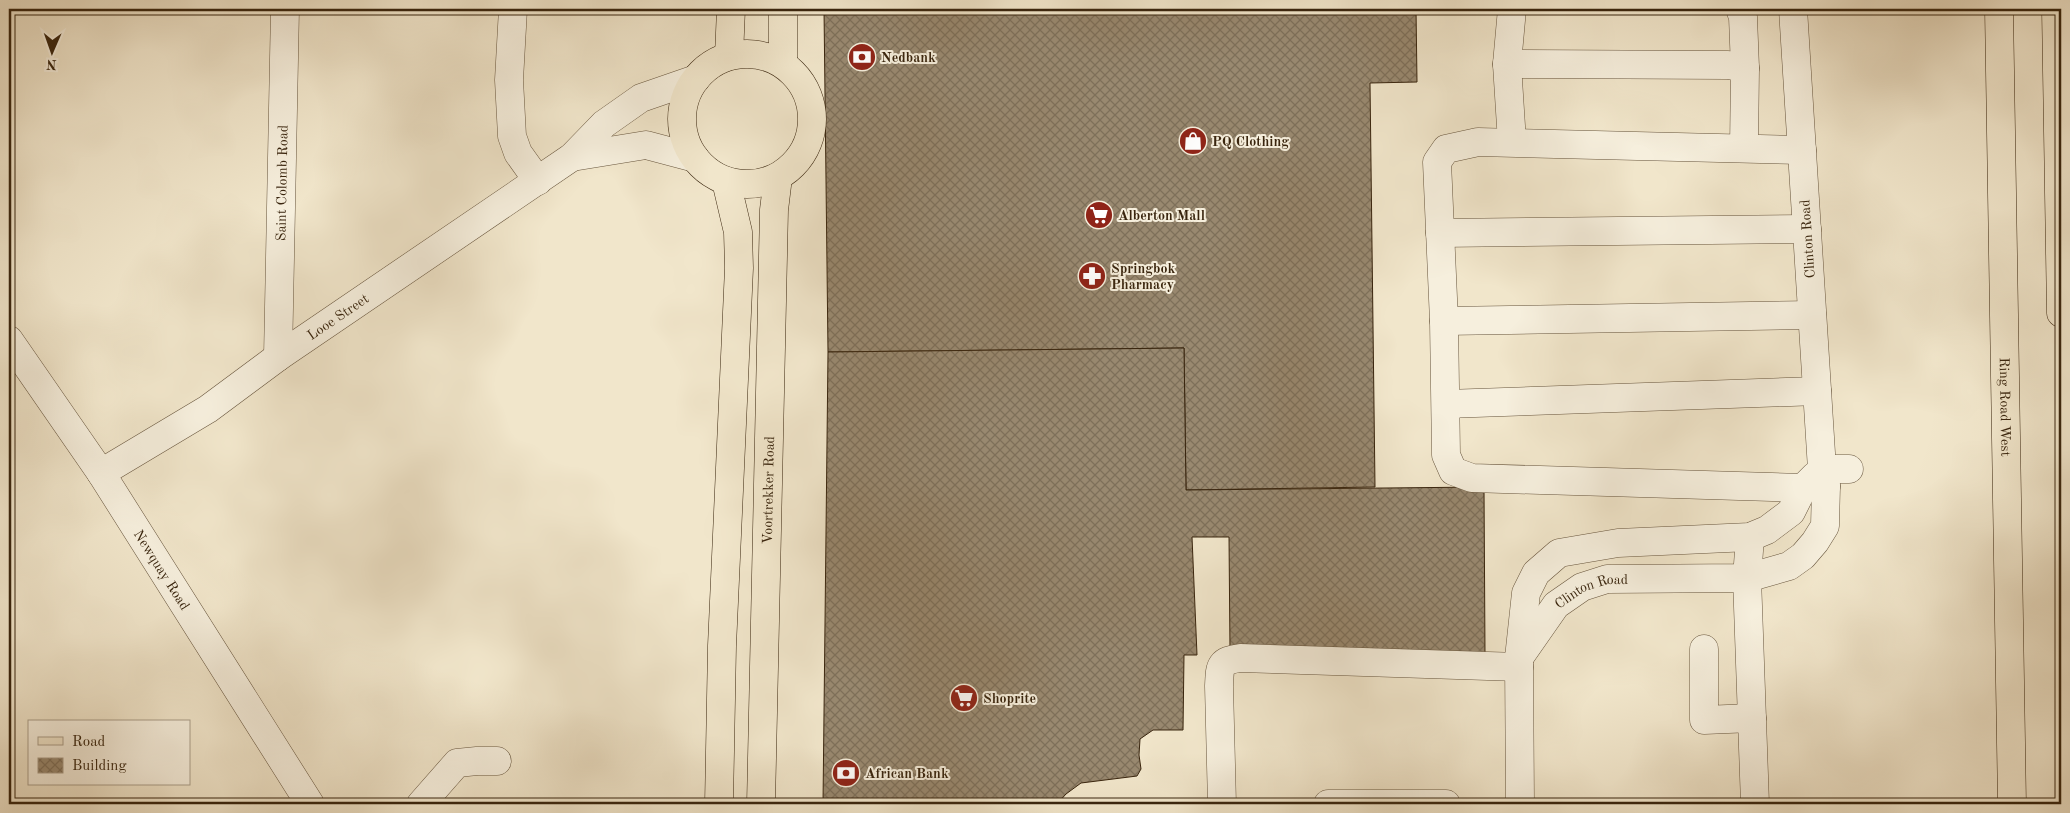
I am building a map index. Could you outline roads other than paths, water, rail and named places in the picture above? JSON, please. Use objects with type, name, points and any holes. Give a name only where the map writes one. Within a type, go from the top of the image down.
[{"type":"main road","points":[[729,56],[731,9]]},
{"type":"main road","points":[[783,9],[783,64]]},
{"type":"main road","name":"Ring Road West","points":[[1999,9],[2012,804]]},
{"type":"main road","points":[[2056,9],[2061,313]]},
{"type":"main road","points":[[757,54],[783,64],[806,89],[814,122],[803,154],[778,177],[752,184],[726,181],[709,172],[695,158],[683,133],[683,104],[696,79],[710,64],[729,56],[757,54]]},
{"type":"main road","name":"Voortrekker Road","points":[[761,804],[774,210],[778,177]]},
{"type":"main road","points":[[719,804],[722,646],[738,268],[738,232],[726,181]]},
{"type":"street","name":"Saint Colomb Road","points":[[278,357],[285,9]]},
{"type":"street","points":[[513,9],[510,80],[512,136],[518,153],[538,180]]},
{"type":"street","points":[[1512,9],[1507,64],[1512,142]]},
{"type":"street","points":[[1740,9],[1743,17],[1745,68],[1744,148]]},
{"type":"street","name":"Clinton Road","points":[[1519,663],[1556,605],[1582,587],[1607,579],[1747,578],[1789,566],[1803,556],[1825,526],[1817,481],[1817,391],[1793,9]]},
{"type":"street","points":[[1507,64],[1728,65],[1745,68]]},
{"type":"street","name":"Looe Street","points":[[101,473],[208,409],[278,357],[572,157],[604,124],[641,98],[696,79]]},
{"type":"street","points":[[1802,150],[1512,142],[1478,142],[1446,149],[1437,162],[1444,320],[1446,455],[1453,471],[1472,478],[1817,481],[1849,469]]},
{"type":"street","name":"Looe Street","points":[[572,157],[646,145],[695,158]]},
{"type":"street","points":[[1440,234],[1806,229]]},
{"type":"street","points":[[1444,320],[1812,314]]},
{"type":"street","name":"Newquay Road","points":[[9,340],[101,473],[310,804]]},
{"type":"street","points":[[1446,404],[1817,391]]},
{"type":"street","points":[[1520,804],[1519,663],[1526,593],[1536,573],[1559,553],[1618,543],[1750,536],[1767,530],[1791,512],[1817,481]]},
{"type":"street","points":[[1750,536],[1747,578],[1755,804]]},
{"type":"street","points":[[1618,543],[1658,556],[1699,578]]},
{"type":"street","points":[[1704,648],[1704,720],[1752,718]]},
{"type":"street","points":[[1222,804],[1219,686],[1220,669],[1227,660],[1240,658],[1519,663]]},
{"type":"street","points":[[421,804],[457,763],[496,761]]},
{"type":"street","points":[[1328,804],[1446,804]]},
{"type":"place","name":"Nedbank","points":[[862,57]]},
{"type":"place","name":"PQ Clothing","points":[[1193,141]]},
{"type":"place","name":"Alberton Mall","points":[[1099,215]]},
{"type":"place","name":"Springbok Pharmacy","points":[[1092,276]]},
{"type":"place","name":"Shoprite","points":[[964,698]]},
{"type":"place","name":"African Bank","points":[[846,773]]}]
